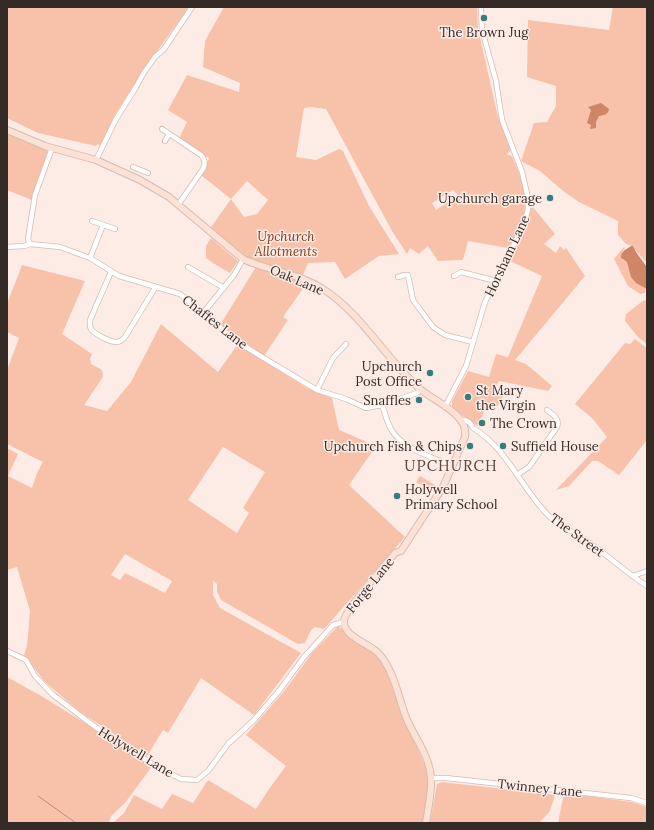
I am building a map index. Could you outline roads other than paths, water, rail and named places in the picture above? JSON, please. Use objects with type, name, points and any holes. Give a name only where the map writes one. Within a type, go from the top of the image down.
[{"type":"street","points":[[96,160],[116,118],[143,74],[155,57],[164,49],[192,7]]},
{"type":"street","name":"Horsham Lane","points":[[445,407],[467,364],[485,302],[524,224],[528,211],[528,198],[522,172],[502,120],[496,81],[482,30],[481,7]]},
{"type":"street","points":[[162,129],[201,154],[205,162],[203,169],[178,205]]},
{"type":"street","name":"Oak Lane","points":[[7,130],[52,148],[96,160],[138,178],[178,205],[243,259],[301,278],[321,287],[350,312],[398,367],[421,390],[462,420],[466,432]]},
{"type":"street","points":[[165,141],[169,134]]},
{"type":"street","points":[[30,244],[28,239],[35,195],[52,148]]},
{"type":"street","points":[[133,167],[148,174]]},
{"type":"street","points":[[138,178],[141,170]]},
{"type":"street","points":[[92,221],[115,229]]},
{"type":"street","points":[[90,258],[102,225]]},
{"type":"street","name":"Chaffes Lane","points":[[7,247],[24,246],[30,244],[60,247],[90,258],[119,276],[155,288],[180,294],[238,343],[317,390],[346,399],[366,408],[382,406],[417,393],[421,390]]},
{"type":"street","points":[[203,313],[234,275],[243,259]]},
{"type":"street","points":[[188,267],[224,288]]},
{"type":"street","points":[[111,272],[90,320],[90,324],[93,331],[111,342],[121,341],[125,337],[155,288]]},
{"type":"street","points":[[454,276],[461,272],[496,281]]},
{"type":"street","points":[[398,277],[408,276],[413,300],[426,319],[436,329],[446,335],[473,342]]},
{"type":"street","points":[[317,390],[333,358],[344,346],[339,343]]},
{"type":"street","points":[[382,406],[390,426],[400,440],[409,446],[453,467]]},
{"type":"street","points":[[517,475],[529,467],[557,427],[557,418],[547,410]]},
{"type":"street","name":"The Street","points":[[462,420],[467,421],[497,448],[548,516],[581,537],[647,586]]},
{"type":"street","points":[[466,432],[473,428]]},
{"type":"street","name":"Forge Lane","points":[[426,823],[431,778],[430,768],[408,721],[390,671],[380,655],[374,649],[350,633],[345,627],[344,622],[346,614],[354,602],[395,554],[401,551],[442,489],[453,467],[466,432]]},
{"type":"street","points":[[633,576],[647,571]]},
{"type":"street","name":"Holywell Lane","points":[[7,651],[26,660],[35,676],[52,694],[94,726],[157,767],[181,779],[197,780],[208,771],[228,744],[253,721],[279,692],[304,657],[333,625],[344,622]]},
{"type":"street","name":"Twinney Lane","points":[[431,778],[444,778],[589,793],[631,798],[647,803]]},
{"type":"waterway","points":[[38,796],[76,823]]},
{"type":"place","name":"The Brown Jug","points":[[484,18]]},
{"type":"place","name":"Upchurch garage","points":[[550,198]]},
{"type":"place","name":"Upchurch Post Office","points":[[430,373]]},
{"type":"place","name":"St Mary the Virgin","points":[[468,397]]},
{"type":"place","name":"Snaffles","points":[[419,400]]},
{"type":"place","name":"The Crown","points":[[482,423]]},
{"type":"place","name":"Upchurch Fish & Chips","points":[[470,446]]},
{"type":"place","name":"Suffield House","points":[[503,446]]},
{"type":"place","name":"Holywell Primary School","points":[[397,496]]},
{"type":"district","name":"UPCHURCH","points":[[451,465]]},
{"type":"park label","name":"Upchurch Allotments","points":[[286,244]]}]
